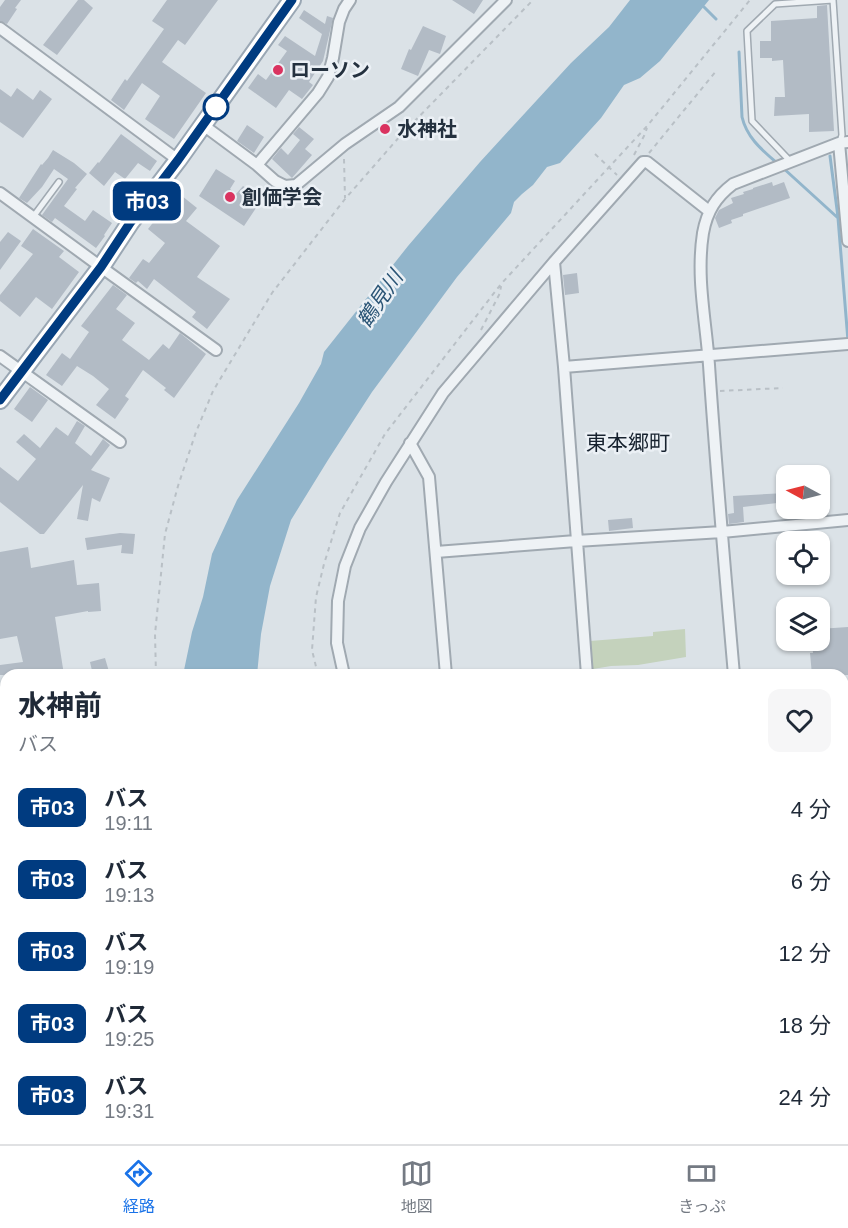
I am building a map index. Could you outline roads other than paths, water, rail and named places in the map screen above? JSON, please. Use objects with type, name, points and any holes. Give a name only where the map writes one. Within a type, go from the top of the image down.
[{"type":"main road","points":[[0,400],[101,267],[130,223],[178,160],[292,0]]},
{"type":"street","points":[[257,165],[318,93],[328,77],[339,22],[350,0]]},
{"type":"street","points":[[203,125],[275,181],[285,186],[296,185],[345,144],[399,107],[499,2]]},
{"type":"street","points":[[0,28],[178,160]]},
{"type":"street","points":[[733,669],[700,285],[703,231],[709,212],[720,194],[733,184],[844,142],[848,241]]},
{"type":"street","points":[[343,669],[337,643],[338,601],[345,566],[360,528],[386,482],[443,393],[641,163],[645,161],[709,212]]},
{"type":"street","points":[[0,193],[216,350]]},
{"type":"street","points":[[554,262],[587,669]]},
{"type":"street","points":[[564,367],[846,344]]},
{"type":"street","points":[[0,356],[120,442]]},
{"type":"street","points":[[410,443],[429,477],[446,669]]},
{"type":"street","points":[[436,552],[722,532],[848,520]]},
{"type":"lane","points":[[785,164],[752,121],[747,31],[775,4],[833,0],[844,142]]},
{"type":"lane","points":[[33,217],[59,182]]},
{"type":"water","name":"鶴見川","points":[[630,0],[709,0],[660,61],[640,78],[624,85],[601,118],[560,163],[547,167],[533,185],[514,202],[511,213],[457,277],[372,392],[291,520],[270,586],[261,634],[258,669],[184,669],[212,554],[237,500],[299,403],[321,364],[324,352],[408,246],[480,162],[571,63],[609,27]]},
{"type":"waterway","points":[[704,7],[716,19]]},
{"type":"waterway","points":[[739,52],[744,124],[756,143],[777,163]]},
{"type":"waterway","points":[[830,156],[838,217]]},
{"type":"waterway","points":[[782,167],[838,218],[848,341]]},
{"type":"place","name":"ローソン","points":[[278,70]]},
{"type":"place","name":"水神社","points":[[385,129]]},
{"type":"place","name":"創価学会","points":[[230,197]]},
{"type":"district","name":"東本郷町","points":[[628,443]]}]
